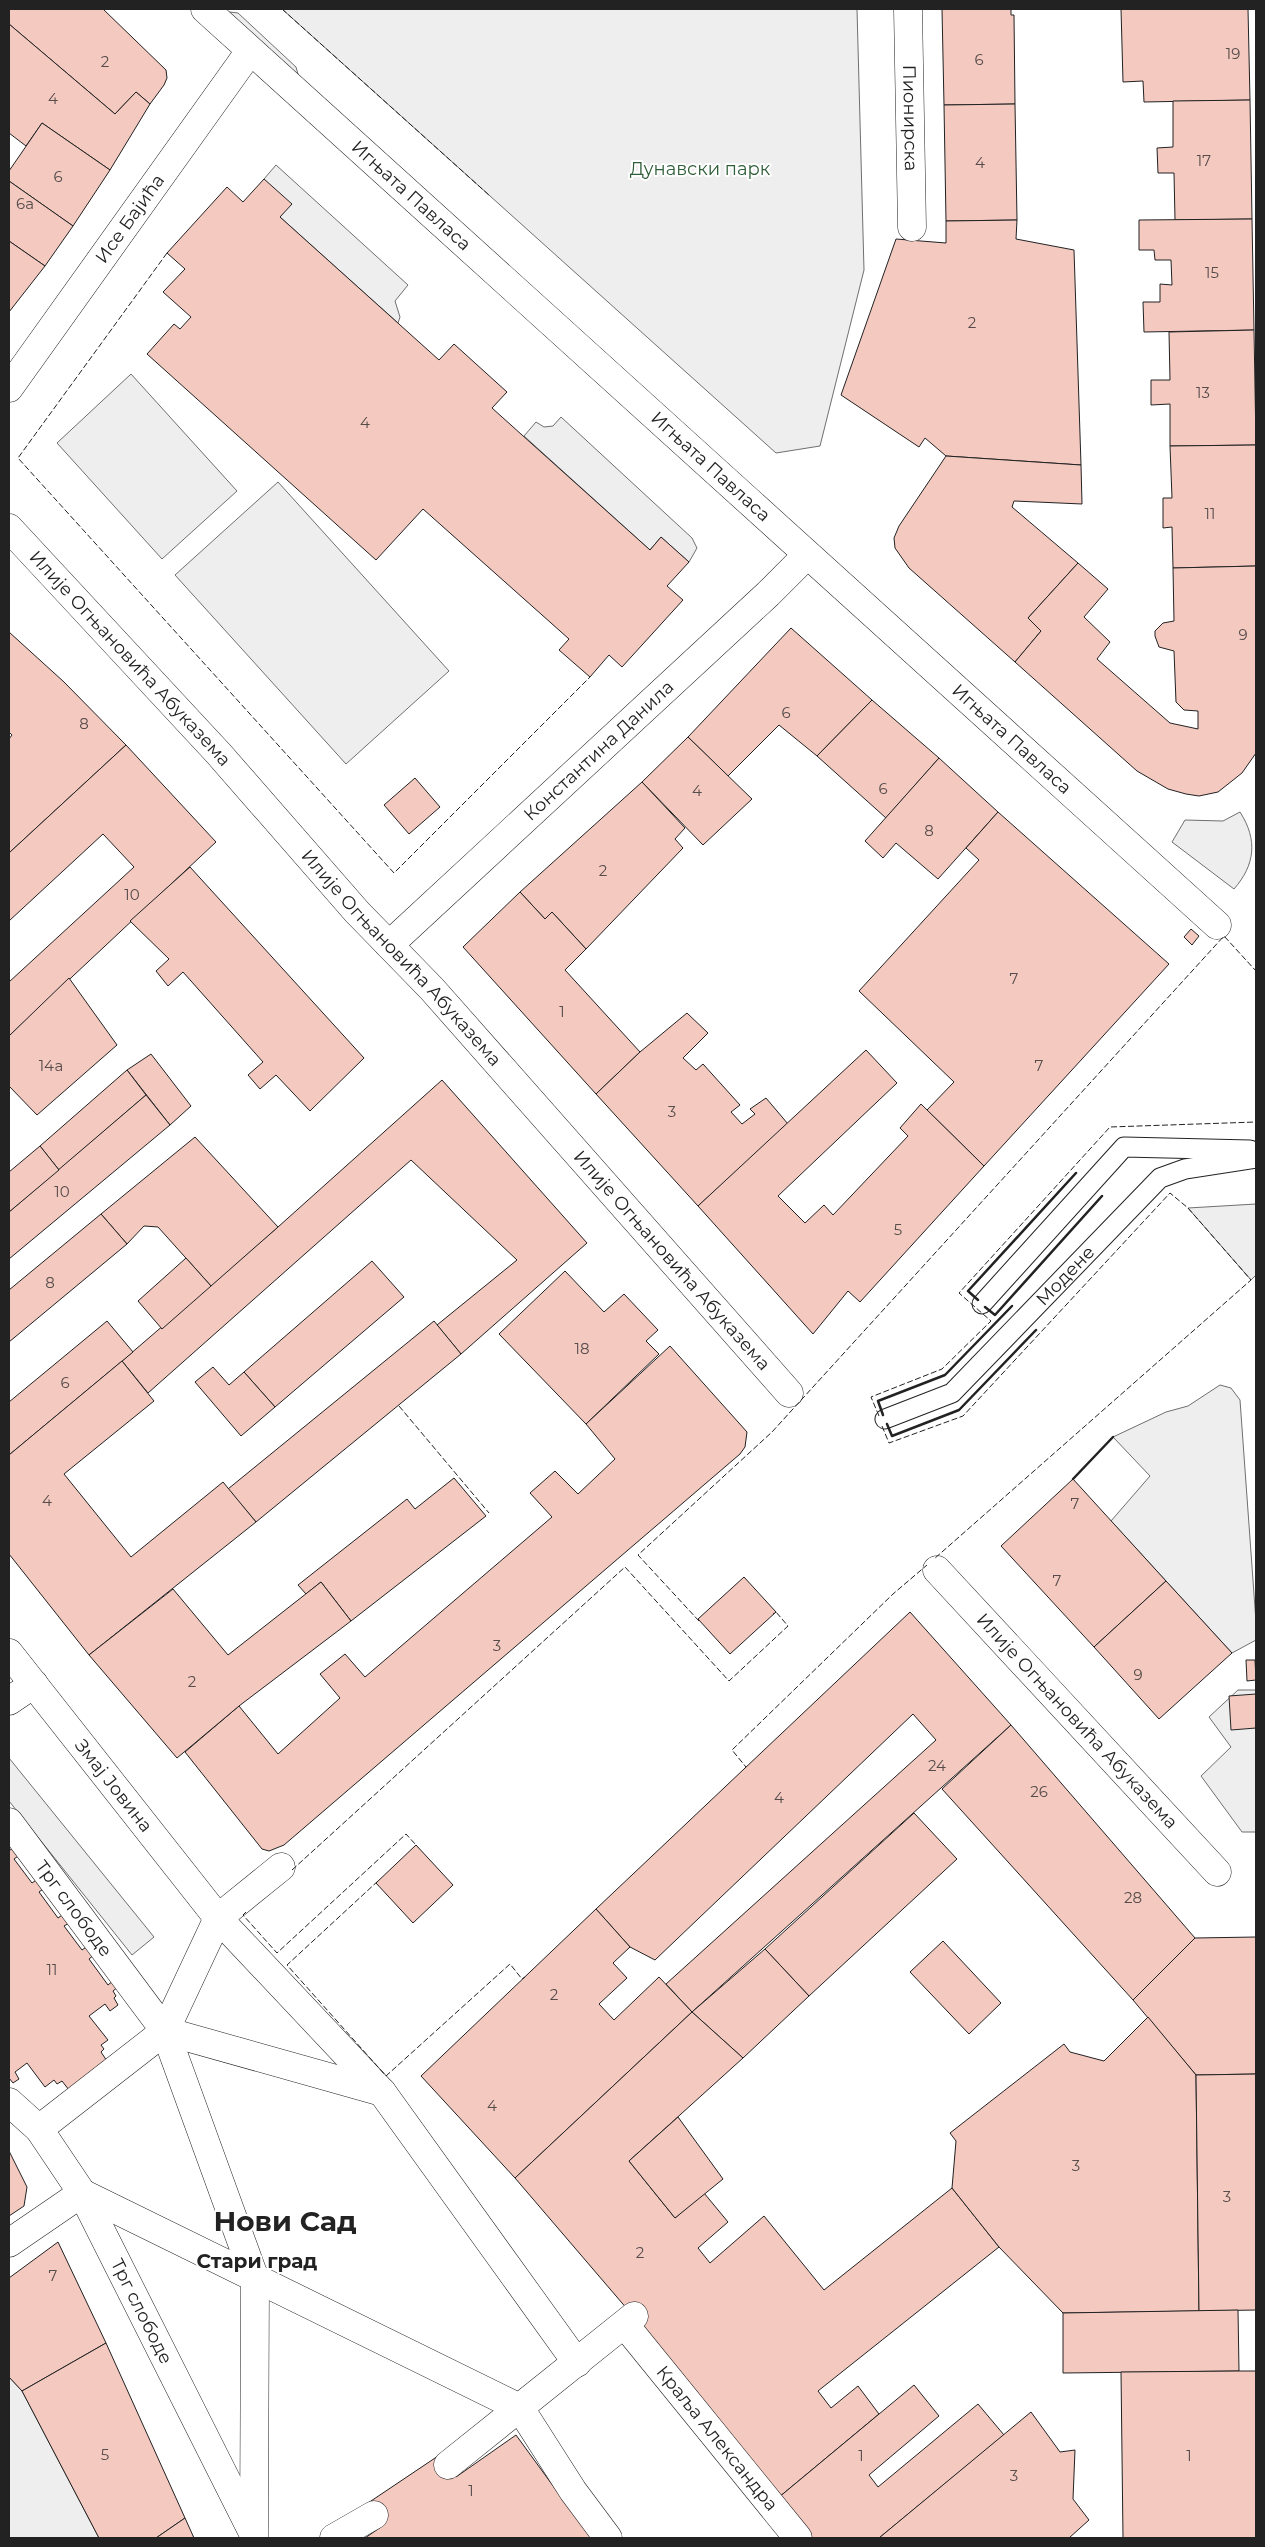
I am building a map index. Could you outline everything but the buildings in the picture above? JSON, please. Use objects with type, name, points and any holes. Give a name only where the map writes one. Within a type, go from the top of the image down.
[{"type":"street","name":"Игњата Павласа","points":[[205,9],[806,556],[1217,925]]},
{"type":"street","name":"Пионирска","points":[[908,9],[912,227]]},
{"type":"street","name":"Исе Бајића","points":[[9,388],[250,51]]},
{"type":"street","name":"Илије Огњановића Абуказема","points":[[9,528],[219,754],[357,912],[432,989],[789,1393]]},
{"type":"street","name":"Константина Данила","points":[[390,945],[768,594],[806,556]]},
{"type":"street","name":"Илије Огњановића Абуказема","points":[[937,1570],[1217,1872]]},
{"type":"street","name":"Змај Јовина","points":[[9,1653],[206,1900],[218,1918]]},
{"type":"street","points":[[9,1701],[34,1684]]},
{"type":"street","name":"Трг слободе","points":[[9,1822],[165,2031],[255,2279]]},
{"type":"street","points":[[39,2129],[165,2031],[218,1918],[281,1867]]},
{"type":"street","points":[[218,1918],[382,2092],[577,2363],[448,2465]]},
{"type":"street","points":[[165,2031],[382,2092]]},
{"type":"street","name":"Трг слободе","points":[[9,2102],[39,2129],[82,2193],[255,2538]]},
{"type":"street","points":[[9,2243],[82,2193],[520,2408],[573,2491],[608,2538]]},
{"type":"street","points":[[255,2279],[255,2538]]},
{"type":"street","name":"Краља Александра","points":[[577,2363],[632,2327],[798,2538]]},
{"type":"street","points":[[334,2538],[374,2515]]},
{"type":"lane","points":[[982,1304],[1124,1147],[1256,1150]]},
{"type":"lane","name":"Модене","points":[[885,1419],[952,1393],[1160,1178],[1185,1169],[1256,1158]]},
{"type":"green space","name":"Дунавски парк","points":[[282,9],[857,9],[864,270],[820,446],[776,453]]},
{"type":"green space","points":[[225,13],[238,13],[296,67],[298,74],[296,81]]},
{"type":"green space","points":[[276,165],[408,285],[395,301],[400,317],[398,323],[280,217],[264,179]]},
{"type":"green space","points":[[131,374],[237,491],[162,559],[57,443]]},
{"type":"green space","points":[[561,417],[692,538],[697,548],[689,562],[661,537],[650,550],[524,436],[536,422],[544,427],[553,426]]},
{"type":"green space","points":[[278,482],[449,671],[346,764],[175,575]]},
{"type":"green space","points":[[1240,812],[1250,832],[1252,852],[1246,871],[1234,889],[1172,842],[1185,820],[1223,821]]},
{"type":"green space","points":[[1256,1204],[1256,1275],[1251,1280],[1188,1208]]},
{"type":"green space","points":[[1220,1385],[1231,1388],[1240,1400],[1256,1622],[1256,1640],[1232,1653],[1111,1521],[1150,1476],[1113,1437],[1166,1412],[1188,1406]]},
{"type":"green space","points":[[1238,1690],[1256,1690],[1256,1832],[1242,1832],[1201,1776],[1231,1747],[1209,1717]]},
{"type":"green space","points":[[9,1758],[154,1937],[132,1955],[9,1801]]},
{"type":"green space","points":[[9,2377],[22,2391],[99,2538],[9,2538]]},
{"type":"fence","points":[[282,9],[490,196]]},
{"type":"fence","points":[[167,253],[18,458],[394,873],[590,677]]},
{"type":"fence","points":[[699,1621],[638,1555],[772,1432],[1224,936],[1256,971]]},
{"type":"fence","points":[[879,1416],[871,1397],[942,1369],[991,1321],[959,1293],[1110,1127],[1256,1122]]},
{"type":"fence","points":[[882,1426],[889,1443],[963,1416],[1170,1193],[1188,1208],[1251,1280],[934,1559]]},
{"type":"fence","points":[[399,1406],[489,1513]]},
{"type":"fence","points":[[744,1769],[746,1767],[732,1750],[893,1594],[927,1565]]},
{"type":"fence","points":[[292,1870],[625,1567],[729,1681],[788,1626],[776,1612],[773,1614]]},
{"type":"fence","points":[[246,1912],[243,1915],[277,1953],[406,1834],[416,1845],[414,1847]]},
{"type":"fence","points":[[378,1881],[287,1965],[386,2076],[510,1964],[522,1979],[525,1977]]},
{"type":"wall","points":[[978,1300],[968,1291],[1076,1173]]},
{"type":"wall","points":[[985,1307],[995,1315],[1102,1196]]},
{"type":"wall","points":[[883,1415],[878,1401],[945,1375],[1012,1306]]},
{"type":"wall","points":[[887,1424],[892,1436],[959,1410],[1036,1330]]},
{"type":"wall","points":[[1073,1479],[1113,1437]]},
{"type":"district","name":"Нови Сад","points":[[285,2221]]},
{"type":"district","name":"Стари град","points":[[257,2261]]}]
